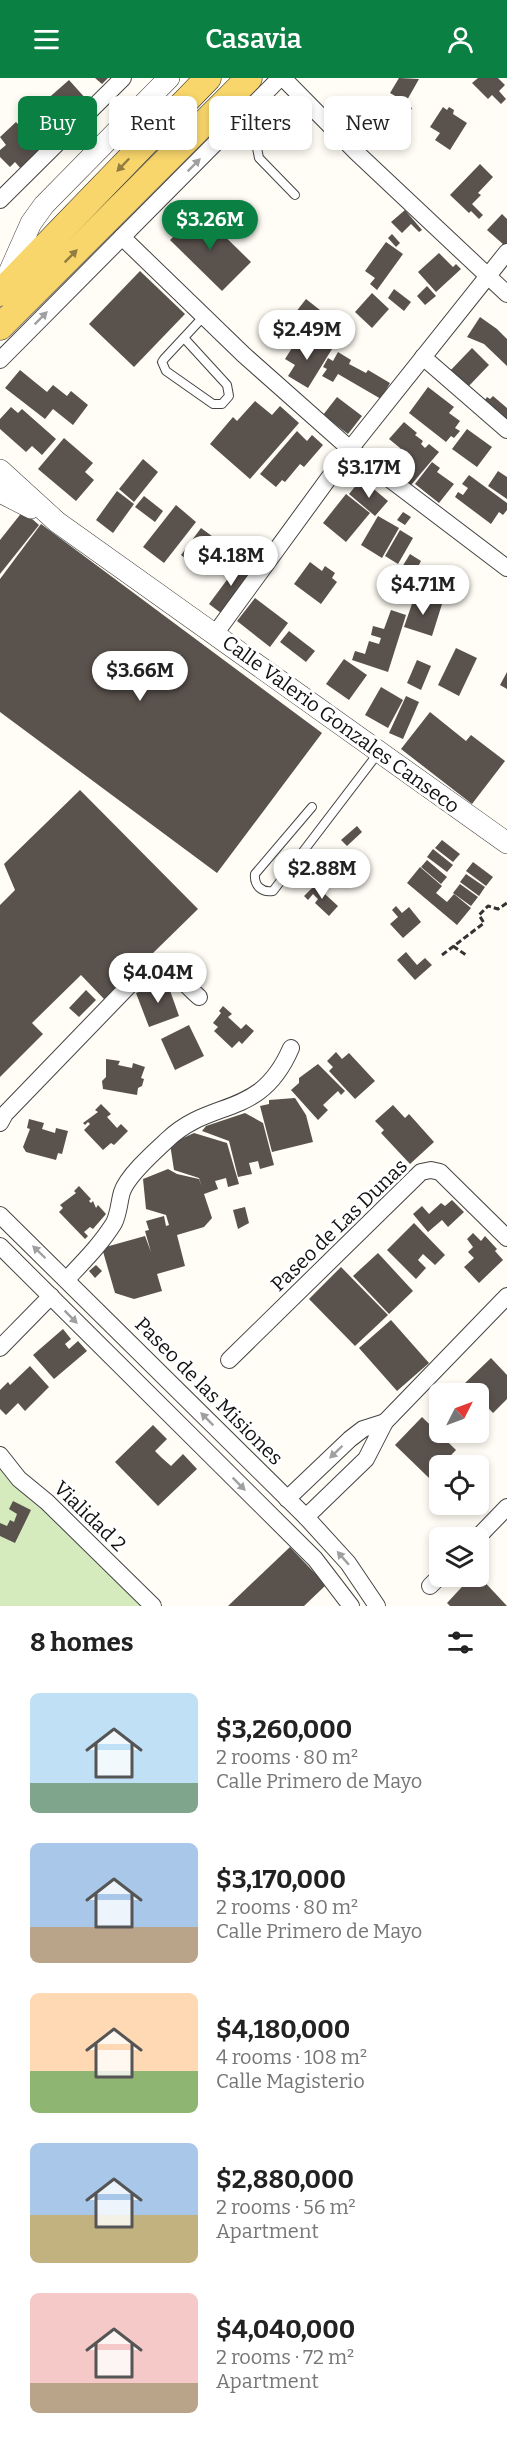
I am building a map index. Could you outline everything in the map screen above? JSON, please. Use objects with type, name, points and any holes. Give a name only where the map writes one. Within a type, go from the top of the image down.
[{"type":"main road","points":[[189,96],[208,78]]},
{"type":"main road","points":[[0,327],[209,134]]},
{"type":"main road","points":[[0,292],[137,150]]},
{"type":"street","points":[[0,200],[123,78]]},
{"type":"street","points":[[242,87],[282,78],[301,96]]},
{"type":"street","points":[[0,292],[32,222],[45,205],[166,79],[179,96]]},
{"type":"street","points":[[312,107],[364,160],[507,294]]},
{"type":"street","points":[[197,118],[209,132]]},
{"type":"street","points":[[0,360],[122,237],[209,134]]},
{"type":"street","points":[[122,237],[204,316],[350,448],[507,568]]},
{"type":"street","points":[[215,634],[350,448],[507,252]]},
{"type":"street","points":[[423,357],[507,430]]},
{"type":"street","points":[[0,470],[57,522]]},
{"type":"street","points":[[0,492],[57,522]]},
{"type":"street","name":"Calle Valerio Gonzales Canseco","points":[[57,522],[507,843]]},
{"type":"street","points":[[0,1123],[5,1114],[146,968],[164,967],[199,997]]},
{"type":"street","points":[[67,1279],[116,1220],[122,1190],[131,1177],[168,1139],[188,1124],[247,1101],[268,1085],[282,1069],[291,1048]]},
{"type":"street","name":"Paseo de Las Dunas","points":[[229,1360],[421,1172],[431,1170],[440,1172],[507,1238]]},
{"type":"street","name":"Paseo de las Misiones","points":[[0,1215],[306,1517],[348,1563],[377,1606]]},
{"type":"street","points":[[0,1246],[315,1559],[351,1606]]},
{"type":"street","points":[[0,1348],[51,1296]]},
{"type":"street","points":[[306,1517],[366,1459],[385,1422],[507,1296]]},
{"type":"street","points":[[287,1499],[350,1439],[363,1429],[385,1422]]},
{"type":"street","name":"Vialidad 2","points":[[0,1455],[19,1479],[47,1502],[153,1606]]},
{"type":"street","points":[[0,1473],[19,1479]]},
{"type":"street","points":[[488,1527],[507,1507]]},
{"type":"lane","points":[[257,150],[258,158],[295,195]]},
{"type":"lane","points":[[184,338],[227,385],[229,396],[222,404],[213,404],[163,366],[164,359],[204,316]]},
{"type":"lane","points":[[312,807],[255,874],[254,881],[258,887],[273,891],[379,752]]},
{"type":"path","points":[[442,955],[483,923],[479,915],[488,906],[498,909],[507,903]]},
{"type":"path","points":[[453,946],[466,954]]},
{"type":"green space","points":[[0,1463],[159,1606],[0,1606]]},
{"type":"building","points":[[95,78],[108,78],[102,84]]},
{"type":"building","points":[[399,78],[419,79],[409,96],[395,96],[390,93]]},
{"type":"building","points":[[478,78],[498,78],[505,85],[499,91],[506,99],[501,104],[492,95],[488,99],[472,83]]},
{"type":"building","points":[[69,80],[83,96],[51,96]]},
{"type":"building","points":[[443,107],[447,110],[449,107],[454,110],[453,114],[467,123],[450,150],[435,140],[440,133],[430,127]]},
{"type":"building","points":[[16,122],[18,124],[18,150],[43,151],[22,170],[15,162],[10,167],[0,157],[0,150],[6,145],[0,137]]},
{"type":"building","points":[[480,164],[493,177],[478,193],[481,195],[472,204],[483,215],[479,219],[450,195]]},
{"type":"building","points":[[405,210],[422,230],[419,232],[411,224],[402,233],[391,222]]},
{"type":"building","points":[[199,211],[251,262],[222,291],[170,240]]},
{"type":"building","points":[[502,214],[507,219],[507,243],[504,245],[487,230]]},
{"type":"building","points":[[392,234],[400,243],[396,247],[388,238]]},
{"type":"building","points":[[386,242],[403,254],[377,290],[370,284],[375,278],[365,271]]},
{"type":"building","points":[[439,253],[453,267],[456,264],[461,269],[436,292],[418,272]]},
{"type":"building","points":[[140,271],[185,314],[134,367],[89,324]]},
{"type":"building","points":[[427,286],[436,296],[425,305],[417,296]]},
{"type":"building","points":[[394,289],[411,302],[404,311],[388,298]]},
{"type":"building","points":[[372,293],[389,309],[372,328],[355,312]]},
{"type":"building","points":[[306,299],[344,329],[334,341],[309,320],[304,326],[292,317]]},
{"type":"building","points":[[480,317],[507,339],[507,366],[484,344],[467,337]]},
{"type":"building","points":[[299,337],[315,347],[319,341],[332,349],[308,388],[288,376],[295,365],[285,359]]},
{"type":"building","points":[[472,348],[489,365],[465,390],[448,373]]},
{"type":"building","points":[[338,352],[351,360],[349,364],[366,373],[368,370],[390,383],[381,399],[338,374],[333,382],[322,376],[327,369],[323,367],[328,358],[333,361]]},
{"type":"building","points":[[20,370],[47,392],[53,385],[67,396],[71,391],[88,405],[73,425],[53,409],[45,419],[5,388]]},
{"type":"building","points":[[428,387],[454,407],[449,413],[460,421],[455,428],[460,431],[446,442],[409,413]]},
{"type":"building","points":[[493,396],[507,408],[507,425],[482,404],[487,397],[490,399]]},
{"type":"building","points":[[337,397],[362,416],[348,434],[323,415]]},
{"type":"building","points":[[255,401],[272,415],[280,406],[299,423],[250,479],[210,444],[233,417],[237,421]]},
{"type":"building","points":[[11,407],[18,413],[22,409],[56,439],[42,455],[32,446],[26,452],[0,429],[0,419]]},
{"type":"building","points":[[404,422],[417,433],[415,435],[423,441],[421,444],[425,448],[429,444],[439,452],[411,485],[396,472],[401,465],[392,458],[400,448],[389,439]]},
{"type":"building","points":[[467,429],[492,447],[477,467],[452,449]]},
{"type":"building","points":[[297,431],[307,441],[312,435],[323,445],[304,467],[300,464],[285,482],[282,480],[276,487],[260,474]]},
{"type":"building","points":[[64,438],[93,463],[85,472],[94,480],[76,501],[38,469]]},
{"type":"building","points":[[143,459],[158,472],[134,502],[119,489]]},
{"type":"building","points":[[432,462],[440,468],[437,472],[454,484],[439,503],[415,484]]},
{"type":"building","points":[[498,471],[507,477],[507,499],[488,486]]},
{"type":"building","points":[[469,475],[507,503],[507,510],[503,515],[499,512],[491,524],[455,497],[458,492],[463,495],[468,488],[462,484]]},
{"type":"building","points":[[358,483],[365,489],[369,485],[388,501],[375,516],[349,494]]},
{"type":"building","points":[[117,491],[134,504],[113,533],[96,520]]},
{"type":"building","points":[[346,494],[370,513],[346,542],[323,523]]},
{"type":"building","points":[[144,496],[163,511],[155,522],[135,507]]},
{"type":"building","points":[[176,505],[196,522],[164,563],[143,547]]},
{"type":"building","points":[[23,511],[39,525],[0,574],[0,540]]},
{"type":"building","points":[[403,512],[411,517],[405,525],[397,520]]},
{"type":"building","points":[[378,516],[399,528],[382,558],[361,545]]},
{"type":"building","points":[[41,524],[322,733],[217,873],[0,712],[0,579]]},
{"type":"building","points":[[201,528],[224,545],[204,572],[181,555]]},
{"type":"building","points":[[400,530],[413,538],[398,564],[385,556]]},
{"type":"building","points":[[410,554],[421,561],[414,574],[402,567]]},
{"type":"building","points":[[241,561],[253,570],[221,613],[209,604]]},
{"type":"building","points":[[310,562],[322,571],[325,566],[335,573],[332,578],[337,582],[321,604],[294,584]]},
{"type":"building","points":[[415,595],[442,604],[432,636],[404,627]]},
{"type":"building","points":[[255,598],[288,623],[270,647],[237,621]]},
{"type":"building","points":[[391,610],[406,615],[388,672],[352,660],[355,651],[365,654],[369,641],[379,644],[381,638],[371,635],[373,626],[384,629]]},
{"type":"building","points":[[289,631],[315,651],[306,662],[280,642]]},
{"type":"building","points":[[456,648],[477,658],[459,696],[438,685]]},
{"type":"building","points":[[344,659],[367,675],[349,700],[326,684]]},
{"type":"building","points":[[417,660],[431,666],[421,690],[407,683]]},
{"type":"building","points":[[507,672],[507,689],[500,685]]},
{"type":"building","points":[[381,687],[403,700],[388,728],[365,715]]},
{"type":"building","points":[[406,696],[419,702],[403,739],[389,733]]},
{"type":"building","points":[[430,712],[466,741],[471,735],[505,761],[472,804],[401,749]]},
{"type":"building","points":[[80,790],[198,909],[105,1000],[81,975],[32,1023],[43,1034],[0,1077],[0,905],[15,890],[4,864]]},
{"type":"building","points":[[357,826],[362,832],[347,846],[341,840]]},
{"type":"building","points":[[442,840],[460,854],[453,862],[435,848]]},
{"type":"building","points":[[433,849],[453,865],[447,872],[427,857]]},
{"type":"building","points":[[427,860],[447,877],[441,884],[421,867]]},
{"type":"building","points":[[473,862],[493,877],[486,886],[466,871]]},
{"type":"building","points":[[420,867],[442,886],[436,893],[447,902],[454,894],[471,908],[457,925],[407,883]]},
{"type":"building","points":[[466,874],[485,887],[479,896],[460,882]]},
{"type":"building","points":[[460,884],[478,897],[471,906],[453,893]]},
{"type":"building","points":[[315,885],[338,906],[329,916],[315,903],[318,899],[313,894],[308,900],[304,896]]},
{"type":"building","points":[[396,906],[402,913],[409,907],[421,922],[403,938],[390,924],[398,917],[392,910]]},
{"type":"building","points":[[406,952],[417,965],[425,958],[432,965],[415,980],[397,960]]},
{"type":"building","points":[[167,982],[179,1016],[149,1027],[136,993]]},
{"type":"building","points":[[86,990],[96,1000],[79,1017],[69,1008]]},
{"type":"building","points":[[223,1006],[232,1014],[228,1017],[241,1029],[246,1024],[254,1031],[242,1044],[239,1041],[232,1048],[214,1031],[218,1027],[213,1023],[221,1013],[219,1011]]},
{"type":"building","points":[[189,1025],[204,1056],[175,1070],[161,1039]]},
{"type":"building","points":[[336,1052],[342,1059],[349,1053],[375,1081],[355,1099],[329,1071],[333,1067],[327,1061]]},
{"type":"building","points":[[106,1059],[120,1061],[118,1065],[132,1068],[133,1063],[145,1067],[141,1078],[144,1079],[142,1086],[138,1088],[137,1095],[103,1089]]},
{"type":"building","points":[[318,1064],[345,1091],[341,1095],[338,1091],[323,1105],[328,1110],[318,1120],[291,1090],[299,1083],[299,1078]]},
{"type":"building","points":[[295,1098],[306,1115],[313,1142],[272,1152],[260,1106],[269,1104],[269,1100]]},
{"type":"building","points":[[101,1104],[111,1114],[107,1117],[117,1128],[121,1124],[128,1131],[114,1145],[111,1143],[103,1150],[84,1130],[90,1124],[83,1123],[98,1112],[95,1110]]},
{"type":"building","points":[[393,1105],[405,1118],[409,1114],[434,1142],[410,1164],[381,1133],[384,1130],[375,1121]]},
{"type":"building","points":[[245,1113],[263,1123],[274,1165],[260,1169],[258,1161],[249,1163],[252,1174],[238,1177],[229,1141],[202,1131],[206,1126]]},
{"type":"building","points":[[29,1119],[44,1123],[42,1129],[55,1133],[56,1128],[68,1131],[62,1154],[58,1153],[56,1160],[26,1152],[23,1147],[30,1129],[27,1128]]},
{"type":"building","points":[[194,1133],[227,1143],[239,1184],[228,1187],[226,1178],[215,1181],[218,1189],[204,1194],[212,1218],[204,1227],[177,1235],[185,1266],[157,1274],[162,1291],[134,1299],[115,1293],[102,1248],[145,1236],[151,1252],[145,1231],[149,1230],[146,1221],[164,1216],[166,1226],[169,1225],[166,1215],[146,1209],[143,1179],[168,1169],[177,1174],[199,1179],[202,1187],[199,1178],[174,1170],[170,1144]]},
{"type":"building","points":[[79,1186],[91,1199],[89,1201],[91,1203],[93,1201],[96,1208],[98,1205],[106,1214],[93,1229],[90,1227],[84,1232],[88,1236],[85,1239],[59,1212],[63,1208],[60,1205],[76,1193],[74,1191]]},
{"type":"building","points":[[452,1200],[464,1212],[448,1227],[442,1220],[428,1232],[413,1214],[422,1206],[429,1214],[441,1203],[445,1206]]},
{"type":"building","points":[[245,1207],[249,1223],[238,1229],[233,1210]]},
{"type":"building","points":[[414,1223],[445,1255],[435,1265],[423,1254],[418,1260],[426,1268],[416,1279],[387,1250]]},
{"type":"building","points":[[473,1233],[481,1241],[485,1236],[503,1260],[479,1283],[464,1267],[474,1258],[468,1252],[473,1247],[467,1239]]},
{"type":"building","points":[[378,1253],[413,1291],[389,1314],[353,1276]]},
{"type":"building","points":[[96,1265],[102,1271],[95,1278],[89,1271]]},
{"type":"building","points":[[341,1267],[388,1315],[355,1346],[309,1299]]},
{"type":"building","points":[[391,1320],[429,1363],[397,1391],[359,1348]]},
{"type":"building","points":[[63,1329],[71,1339],[65,1344],[69,1349],[78,1341],[87,1351],[54,1379],[33,1355]]},
{"type":"building","points":[[491,1358],[507,1375],[507,1399],[493,1413],[489,1409],[489,1383],[465,1383]]},
{"type":"building","points":[[30,1366],[49,1387],[25,1411],[18,1403],[6,1415],[0,1409],[0,1390],[8,1382],[10,1385]]},
{"type":"building","points":[[422,1417],[429,1424],[429,1443],[449,1443],[456,1450],[451,1455],[429,1455],[429,1478],[395,1445]]},
{"type":"building","points":[[153,1425],[167,1439],[155,1451],[171,1466],[183,1454],[197,1469],[158,1506],[115,1462]]},
{"type":"building","points":[[13,1501],[31,1510],[15,1543],[0,1536],[0,1523],[7,1526],[10,1520],[14,1522],[17,1514],[9,1509]]},
{"type":"building","points":[[290,1547],[326,1585],[304,1606],[228,1606]]},
{"type":"building","points":[[462,1587],[489,1587],[507,1606],[450,1606],[447,1603]]}]
